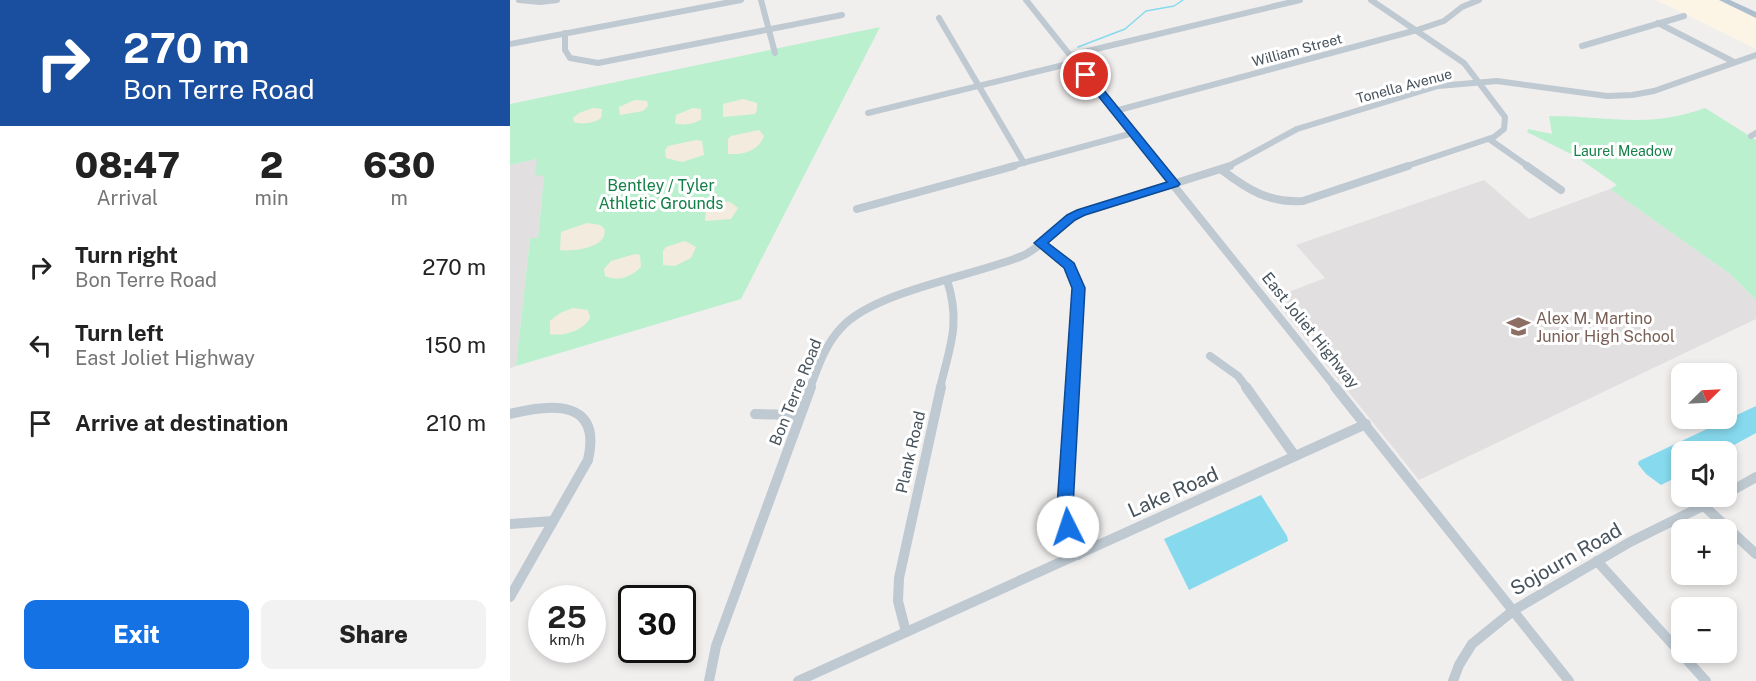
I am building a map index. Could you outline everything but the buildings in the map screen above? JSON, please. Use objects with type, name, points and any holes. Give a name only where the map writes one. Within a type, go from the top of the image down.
[{"type":"main road","points":[[1723,0],[1756,15]]},
{"type":"street","points":[[519,0],[540,2],[557,0]]},
{"type":"street","points":[[510,44],[741,0]]},
{"type":"street","points":[[761,0],[775,53]]},
{"type":"street","name":"East Joliet Highway","points":[[1026,0],[1569,681]]},
{"type":"street","points":[[1071,55],[1300,0]]},
{"type":"street","points":[[1222,170],[1247,190],[1261,197],[1275,201],[1303,201],[1489,139],[1505,129],[1506,118],[1479,82],[1455,57],[1371,0]]},
{"type":"street","name":"William Street","points":[[1115,111],[1417,30],[1444,21],[1462,7],[1479,0]]},
{"type":"street","points":[[565,33],[563,49],[567,56],[579,61],[598,63],[842,15]]},
{"type":"street","points":[[1582,46],[1684,16]]},
{"type":"street","points":[[939,18],[1024,164]]},
{"type":"street","points":[[1658,23],[1734,62]]},
{"type":"street","name":"Tonella Avenue","points":[[1174,184],[1222,170],[1297,129],[1438,86],[1479,82],[1529,84],[1607,96],[1632,95],[1654,91],[1756,55]]},
{"type":"street","points":[[570,66],[579,61]]},
{"type":"street","points":[[868,113],[1076,62]]},
{"type":"street","points":[[857,209],[1133,133]]},
{"type":"street","points":[[1489,139],[1561,190]]},
{"type":"street","name":"Bon Terre Road","points":[[709,681],[716,646],[823,353],[842,327],[877,302],[1016,258],[1081,213],[1174,184]]},
{"type":"street","points":[[1040,243],[1070,266],[1079,288],[1065,507],[1068,527],[1078,555]]},
{"type":"street","name":"Plank Road","points":[[906,632],[898,601],[899,578],[954,322],[954,302],[947,280]]},
{"type":"street","points":[[1210,356],[1238,375],[1295,456]]},
{"type":"street","points":[[510,414],[530,408],[553,406],[572,410],[586,420],[592,436],[590,454],[510,597]]},
{"type":"street","points":[[755,414],[800,415]]},
{"type":"street","name":"Lake Road","points":[[798,681],[1366,424]]},
{"type":"street","name":"Sojourn Road","points":[[1737,489],[1756,477]]},
{"type":"street","name":"Sojourn Road","points":[[1453,681],[1472,644],[1514,610],[1597,561],[1699,507]]},
{"type":"street","points":[[1705,507],[1756,554]]},
{"type":"street","points":[[510,524],[553,521]]},
{"type":"street","points":[[1597,561],[1706,681]]},
{"type":"shaded area","points":[[1656,0],[1719,0],[1756,17],[1756,49]]},
{"type":"shaded area","points":[[537,159],[544,176],[538,238],[530,238],[516,366],[510,368],[510,165]]},
{"type":"shaded area","name":"Alex M. Martino Junior High School","points":[[1484,180],[1529,219],[1610,189],[1730,274],[1756,300],[1756,319],[1419,480],[1273,298],[1325,278],[1296,245]]},
{"type":"green space","name":"Bentley / Tyler Athletic Grounds","points":[[880,27],[741,299],[516,366],[530,238],[538,238],[544,176],[535,175],[537,159],[510,165],[510,104]]},
{"type":"green space","name":"Laurel Meadow","points":[[1705,108],[1756,140],[1756,300],[1730,274],[1610,189],[1617,185],[1577,157],[1527,132],[1528,129],[1552,134],[1549,116],[1645,120]]},
{"type":"sand","points":[[743,99],[757,103],[755,114],[723,117],[723,104]]},
{"type":"sand","points":[[635,100],[647,101],[648,106],[643,111],[620,115],[619,107]]},
{"type":"sand","points":[[593,108],[602,109],[601,118],[588,123],[574,122],[573,118],[579,113]]},
{"type":"sand","points":[[693,108],[701,109],[701,119],[689,124],[675,123],[676,115]]},
{"type":"sand","points":[[759,130],[764,136],[754,149],[739,154],[728,154],[728,139],[731,136]]},
{"type":"sand","points":[[696,140],[702,141],[704,155],[682,162],[666,158],[665,150],[668,146]]},
{"type":"sand","points":[[723,202],[730,202],[738,208],[731,219],[705,221],[706,210]]},
{"type":"sand","points":[[587,223],[604,228],[602,240],[582,249],[560,250],[561,232]]},
{"type":"sand","points":[[685,241],[696,247],[691,258],[675,266],[663,265],[663,251],[666,247]]},
{"type":"sand","points":[[635,254],[640,255],[641,267],[637,271],[619,278],[605,276],[604,269],[611,261]]},
{"type":"sand","points":[[573,308],[588,310],[590,318],[587,322],[573,332],[550,334],[550,321],[560,313]]},
{"type":"water","points":[[1756,406],[1756,433],[1737,443],[1737,441],[1682,441],[1707,429],[1737,429],[1737,415]]},
{"type":"water","points":[[1671,446],[1671,480],[1661,485],[1646,474],[1638,464],[1639,461]]},
{"type":"water","points":[[1261,495],[1288,541],[1189,590],[1164,539]]},
{"type":"waterway","points":[[1078,47],[1125,29],[1146,11],[1174,6],[1183,0]]},
{"type":"place","name":"Alex M. Martino Junior High School","points":[[1518,327]]},
{"type":"route","points":[[1068,527],[1065,507],[1079,288],[1070,266],[1060,256],[1040,243],[1071,218],[1081,213],[1174,184],[1086,75]]}]
